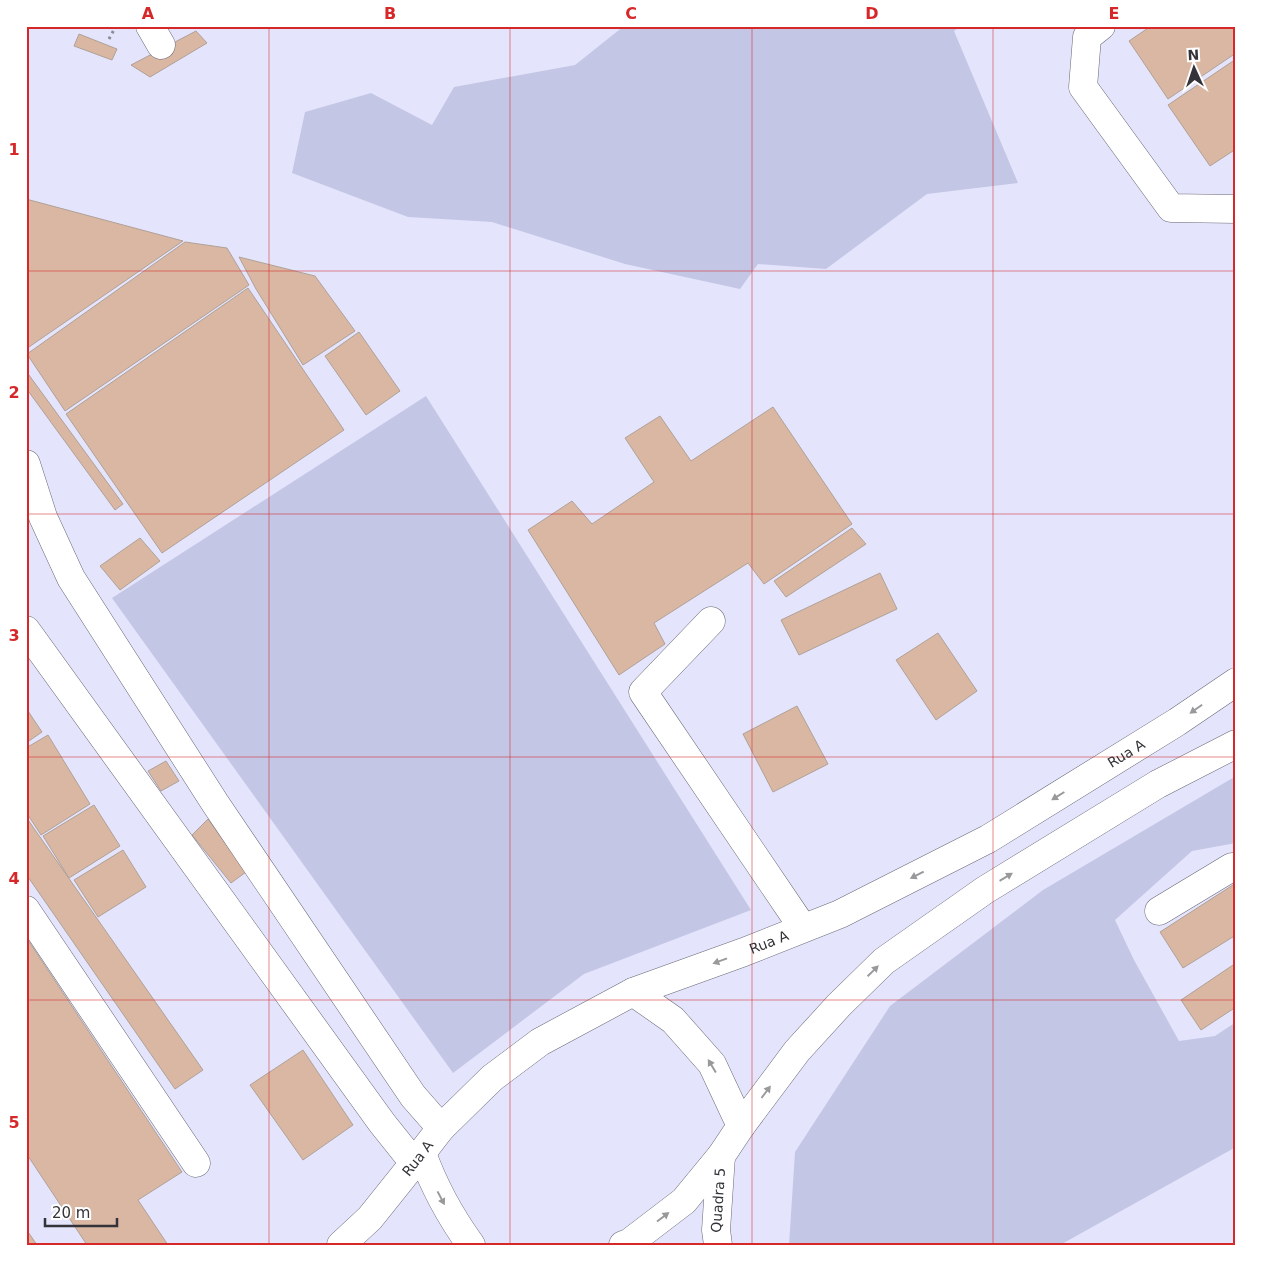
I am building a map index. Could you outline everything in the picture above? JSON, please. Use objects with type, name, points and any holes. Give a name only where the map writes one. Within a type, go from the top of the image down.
[{"type":"street","points":[[1101,26],[1086,36],[1083,87],[1171,208],[1236,210]]},
{"type":"street","points":[[26,464],[43,517],[71,578],[215,804],[413,1096],[441,1128]]},
{"type":"street","points":[[711,621],[643,692],[803,928]]},
{"type":"street","points":[[26,630],[382,1123],[418,1158],[451,1216],[471,1245]]},
{"type":"street","name":"Rua A","points":[[341,1245],[370,1218],[441,1128],[492,1078],[540,1042],[633,992],[744,952],[840,914],[988,839],[1177,722],[1236,682]]},
{"type":"street","points":[[624,1245],[684,1201],[721,1156],[741,1126],[797,1052],[839,1005],[884,961],[993,885],[1158,784],[1236,744]]},
{"type":"street","points":[[1159,911],[1232,867],[1236,867]]},
{"type":"street","points":[[26,910],[196,1163]]},
{"type":"street","points":[[633,992],[673,1020],[712,1064],[741,1126]]},
{"type":"street","name":"Quadra 5","points":[[718,1245],[716,1230],[721,1156]]},
{"type":"path","points":[[109,39],[116,26]]},
{"type":"shaded area","points":[[26,26],[1236,26],[1236,1245],[26,1245]]},
{"type":"shaded area","points":[[624,26],[961,26],[954,31],[1018,183],[927,194],[826,269],[758,264],[740,289],[625,264],[492,222],[408,217],[292,173],[305,112],[371,93],[432,125],[454,87],[575,65]]},
{"type":"shaded area","points":[[426,396],[751,910],[584,974],[453,1073],[112,598]]},
{"type":"shaded area","points":[[1236,776],[1236,843],[1192,851],[1115,920],[1134,960],[1179,1041],[1215,1036],[1236,1022],[1236,1147],[1060,1245],[789,1245],[795,1152],[890,1006],[1043,890]]},
{"type":"building","points":[[1151,26],[1236,26],[1236,53],[1168,99],[1129,41]]},
{"type":"building","points":[[196,31],[207,43],[150,77],[131,65]]},
{"type":"building","points":[[79,34],[117,49],[112,60],[74,46]]},
{"type":"building","points":[[1236,59],[1236,149],[1210,166],[1168,105]]},
{"type":"building","points":[[26,199],[183,241],[26,349]]},
{"type":"building","points":[[185,242],[227,248],[249,285],[65,411],[27,354]]},
{"type":"building","points":[[239,257],[315,276],[355,331],[303,365],[256,289]]},
{"type":"building","points":[[248,288],[344,430],[162,553],[66,414]]},
{"type":"building","points":[[359,332],[400,391],[366,415],[325,356]]},
{"type":"building","points":[[26,371],[123,504],[115,510],[26,388]]},
{"type":"building","points":[[773,407],[852,524],[764,584],[748,563],[654,623],[665,644],[619,675],[528,530],[572,501],[592,524],[654,482],[625,438],[660,416],[691,461]]},
{"type":"building","points":[[852,528],[866,544],[786,597],[774,581]]},
{"type":"building","points":[[140,538],[160,561],[120,590],[100,566]]},
{"type":"building","points":[[880,573],[897,609],[799,655],[781,620]]},
{"type":"building","points":[[938,633],[977,691],[936,720],[896,660]]},
{"type":"building","points":[[797,706],[828,764],[773,792],[743,734]]},
{"type":"building","points":[[26,708],[42,732],[26,743]]},
{"type":"building","points":[[48,735],[90,804],[41,835],[26,812],[26,748]]},
{"type":"building","points":[[166,761],[179,781],[161,791],[148,771]]},
{"type":"building","points":[[94,805],[120,846],[69,878],[43,836]]},
{"type":"building","points":[[26,817],[203,1070],[175,1089],[26,874]]},
{"type":"building","points":[[208,819],[246,872],[231,883],[192,835]]},
{"type":"building","points":[[123,850],[146,887],[98,917],[74,880]]},
{"type":"building","points":[[1236,883],[1236,935],[1183,968],[1160,932]]},
{"type":"building","points":[[26,937],[182,1172],[138,1200],[168,1245],[87,1245],[26,1153]]},
{"type":"building","points":[[1236,963],[1236,1007],[1201,1030],[1181,1000]]},
{"type":"building","points":[[303,1050],[353,1125],[303,1160],[250,1085]]},
{"type":"building","points":[[26,1229],[37,1245],[26,1245]]}]
